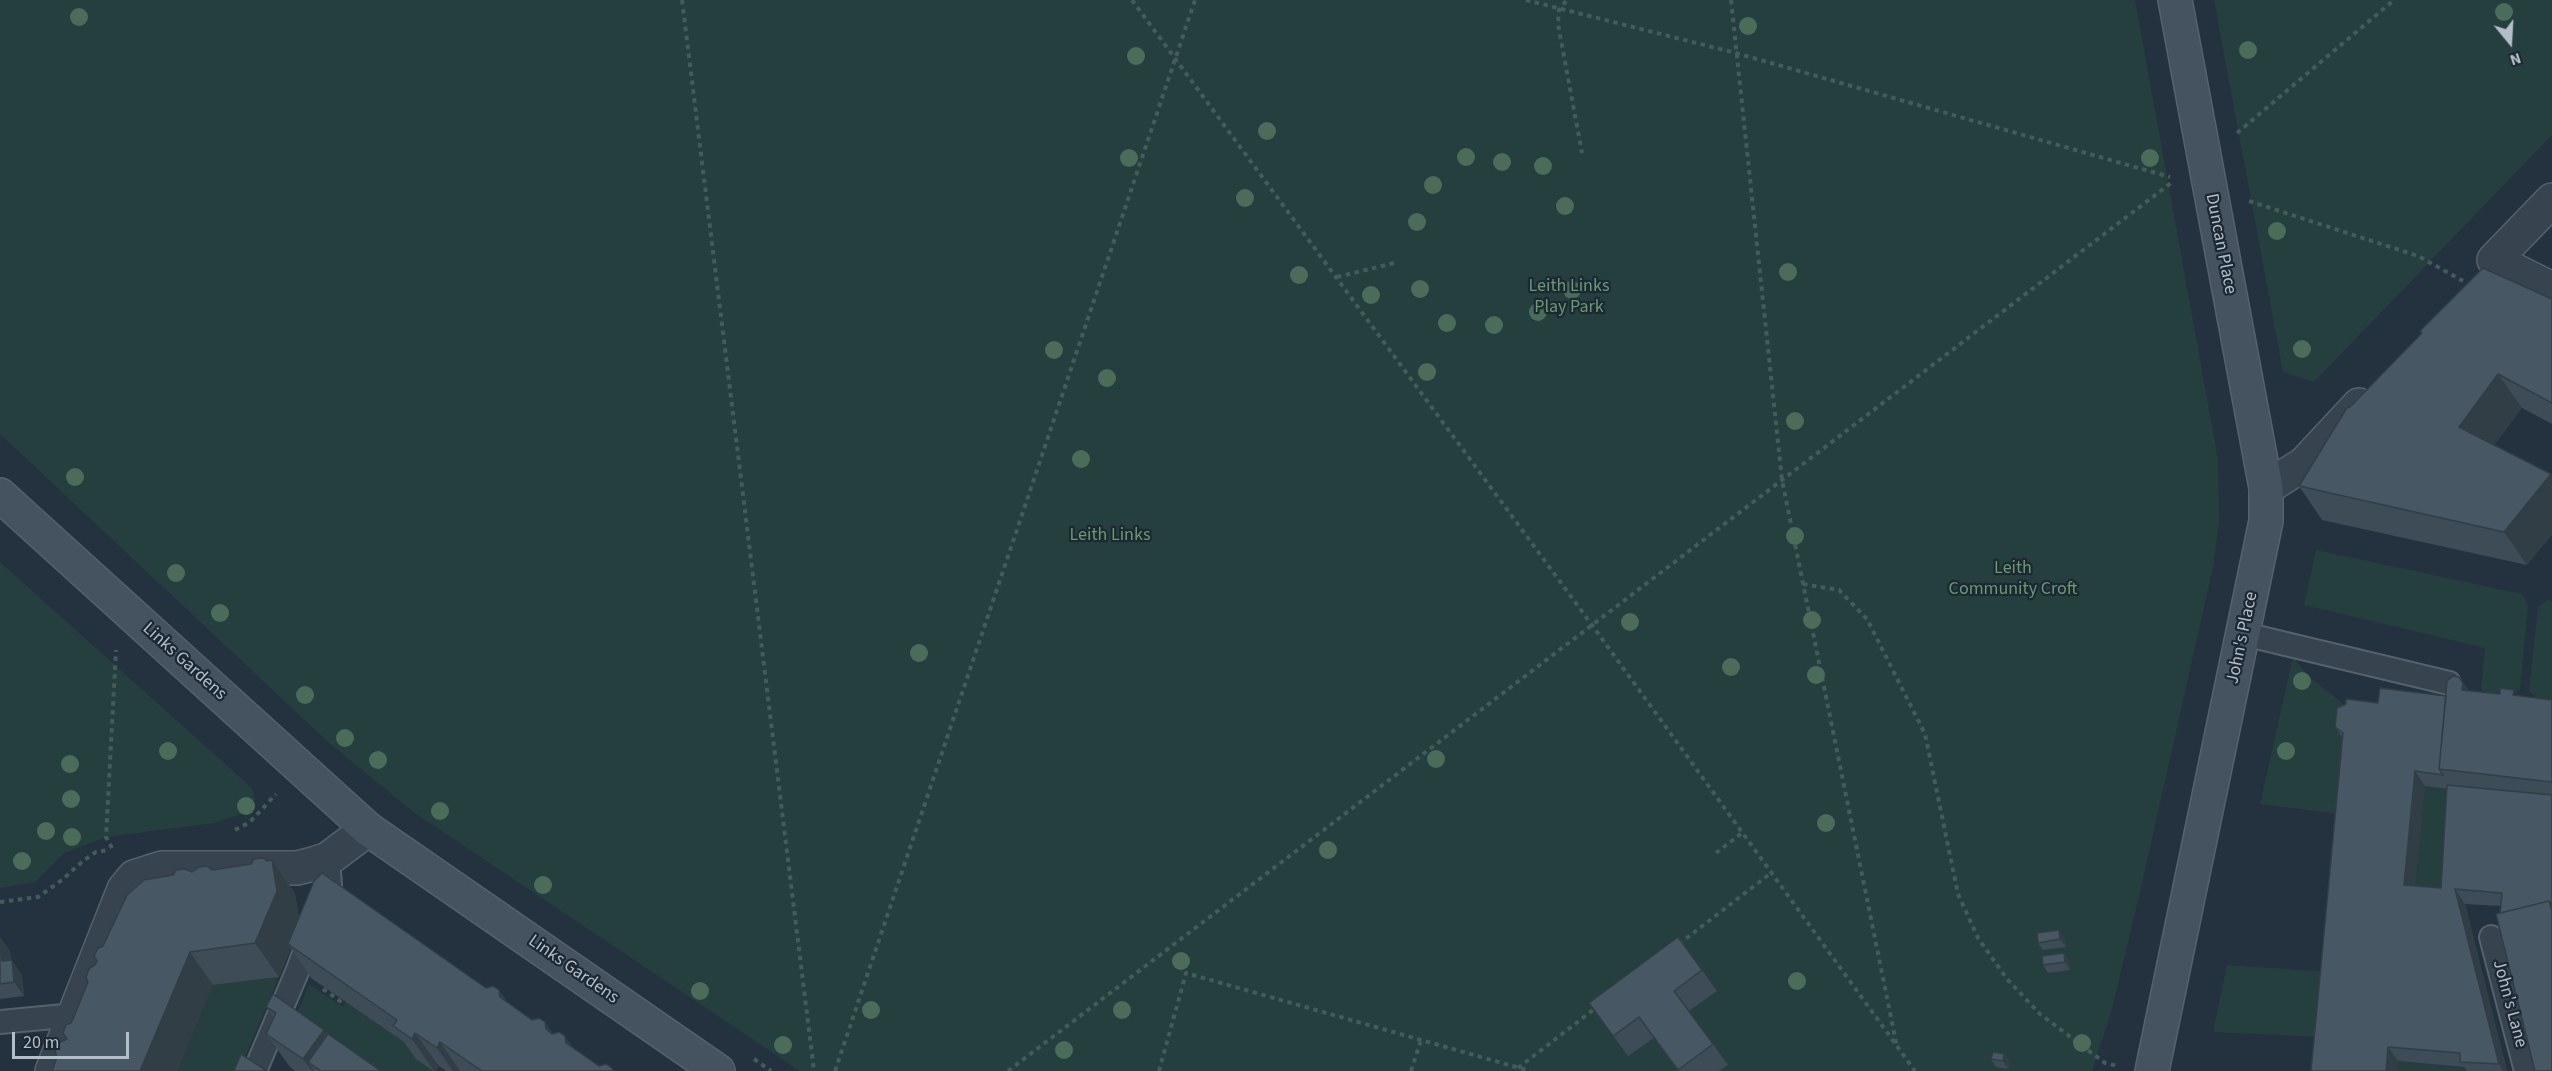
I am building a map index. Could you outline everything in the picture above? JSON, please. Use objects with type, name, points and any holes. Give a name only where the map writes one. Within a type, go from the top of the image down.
[{"type":"street","name":"Duncan Place","points":[[2175,0],[2266,488]]},
{"type":"street","points":[[2552,201],[2494,260],[2552,289]]},
{"type":"street","points":[[2266,488],[2304,464],[2381,381]]},
{"type":"street","name":"John's Place","points":[[2152,1071],[2244,634],[2266,521],[2266,488]]},
{"type":"street","name":"Links Gardens","points":[[0,495],[368,829],[718,1071]]},
{"type":"street","points":[[52,1071],[124,889],[129,862],[162,868],[297,868],[328,859],[368,829]]},
{"type":"lane","points":[[2244,634],[2449,683]]},
{"type":"lane","points":[[261,1068],[330,885],[328,859]]},
{"type":"lane","name":"John's Lane","points":[[2491,937],[2526,1071]]},
{"type":"lane","points":[[0,1022],[74,1015]]},
{"type":"path","points":[[682,0],[814,1071]]},
{"type":"path","points":[[1132,0],[1592,625],[1915,1071]]},
{"type":"path","points":[[835,1071],[1195,0]]},
{"type":"path","points":[[1008,1071],[2176,179],[1736,53],[1526,0]]},
{"type":"path","points":[[1731,0],[1782,480],[1898,1048]]},
{"type":"path","points":[[2230,139],[2394,0]]},
{"type":"path","points":[[1566,1],[1559,10],[1558,24],[1582,153]]},
{"type":"path","points":[[2244,200],[2418,256],[2471,285]]},
{"type":"path","points":[[1337,277],[1394,263]]},
{"type":"path","points":[[1803,584],[1839,590],[1867,619],[1925,734],[1958,894],[1978,938],[2007,979],[2040,1014],[2097,1058]]},
{"type":"path","points":[[120,604],[106,837],[119,862],[129,862]]},
{"type":"path","points":[[232,832],[250,822],[301,768]]},
{"type":"path","points":[[1716,853],[1742,833]]},
{"type":"path","points":[[0,902],[38,897],[96,852],[112,849],[129,862]]},
{"type":"path","points":[[1677,945],[1771,873]]},
{"type":"path","points":[[1159,1071],[1186,973],[1530,1071]]},
{"type":"path","points":[[1518,1068],[1602,1003]]},
{"type":"path","points":[[1412,1071],[1421,1040]]},
{"type":"green space","name":"Leith Links","points":[[0,0],[2135,0],[2218,459],[2219,521],[2214,563],[2141,888],[2112,1009],[2092,1071],[800,1071],[412,811],[327,741],[0,434]]},
{"type":"green space","points":[[2214,0],[2552,0],[2552,135],[2314,382],[2283,372]]},
{"type":"green space","points":[[2316,550],[2522,594],[2528,605],[2520,689],[2514,694],[2487,698],[2481,689],[2485,648],[2304,605]]},
{"type":"green space","points":[[0,562],[252,788],[255,800],[248,812],[214,823],[106,837],[64,853],[35,882],[0,888]]},
{"type":"green space","points":[[2547,600],[2552,601],[2552,704],[2538,699],[2529,691],[2538,607]]},
{"type":"green space","points":[[2293,657],[2308,676],[2356,714],[2347,815],[2260,804]]},
{"type":"green space","points":[[2425,786],[2453,790],[2451,902],[2414,899]]},
{"type":"green space","points":[[2227,965],[2331,972],[2325,1037],[2213,1032]]},
{"type":"green space","points":[[279,977],[239,1071],[178,1071],[213,985]]},
{"type":"green space","points":[[309,984],[343,1007],[346,1001],[421,1053],[417,1059],[433,1071],[357,1071],[292,1025]]},
{"type":"green space","points":[[2398,1061],[2470,1068],[2470,1071],[2398,1071]]},
{"type":"building","points":[[2483,268],[2552,299],[2552,403],[2498,374],[2459,427],[2551,474],[2504,532],[2299,486],[2348,406],[2349,408],[2422,333],[2420,331]]},
{"type":"building","points":[[2453,676],[2459,677],[2463,683],[2462,690],[2500,694],[2500,688],[2514,690],[2513,695],[2552,700],[2552,782],[2439,769],[2447,681]]},
{"type":"building","points":[[2380,688],[2446,696],[2439,769],[2443,775],[2415,771],[2404,885],[2441,888],[2447,785],[2552,795],[2552,905],[2549,901],[2500,913],[2502,893],[2455,889],[2499,1064],[2460,1062],[2460,1053],[2388,1047],[2386,1071],[2311,1071],[2343,733],[2335,727],[2337,708],[2346,704],[2346,699],[2378,703]]},
{"type":"building","points":[[263,858],[267,861],[272,860],[277,891],[255,943],[190,952],[140,1071],[52,1071],[57,1057],[55,1052],[58,1043],[67,1039],[63,1033],[66,1025],[73,1019],[88,982],[86,977],[89,969],[97,961],[94,956],[98,948],[103,946],[127,895],[144,880],[173,875],[176,870],[185,869],[192,872],[199,867],[207,866],[212,870],[251,864],[254,859]]},
{"type":"building","points":[[322,873],[486,988],[493,986],[499,990],[500,997],[532,1020],[539,1018],[545,1022],[546,1029],[552,1034],[559,1032],[565,1036],[566,1043],[599,1066],[606,1064],[612,1068],[612,1071],[482,1071],[440,1042],[437,1048],[415,1033],[412,1039],[393,1026],[397,1020],[288,944],[314,881]]},
{"type":"building","points":[[2549,901],[2552,911],[2552,1071],[2535,1071],[2496,914]]},
{"type":"building","points":[[2059,930],[2060,939],[2038,943],[2037,933]]},
{"type":"building","points":[[1678,937],[1702,970],[1674,991],[1713,1044],[1678,1070],[1639,1017],[1613,1036],[1589,1003]]},
{"type":"building","points":[[0,938],[2,961],[12,960],[14,982],[0,984]]},
{"type":"building","points":[[2064,953],[2065,962],[2043,965],[2042,956]]},
{"type":"building","points":[[273,994],[324,1030],[303,1059],[266,1034],[276,1013],[266,1007]]},
{"type":"building","points":[[328,1034],[381,1071],[321,1071],[308,1062]]},
{"type":"building","points":[[1993,1052],[2004,1054],[2003,1061],[1991,1059]]},
{"type":"building","points":[[241,1054],[267,1071],[234,1071]]},
{"type":"park label","name":"Leith Links Play Park","points":[[1569,297]]},
{"type":"park label","name":"Leith Community Croft","points":[[2013,579]]}]
